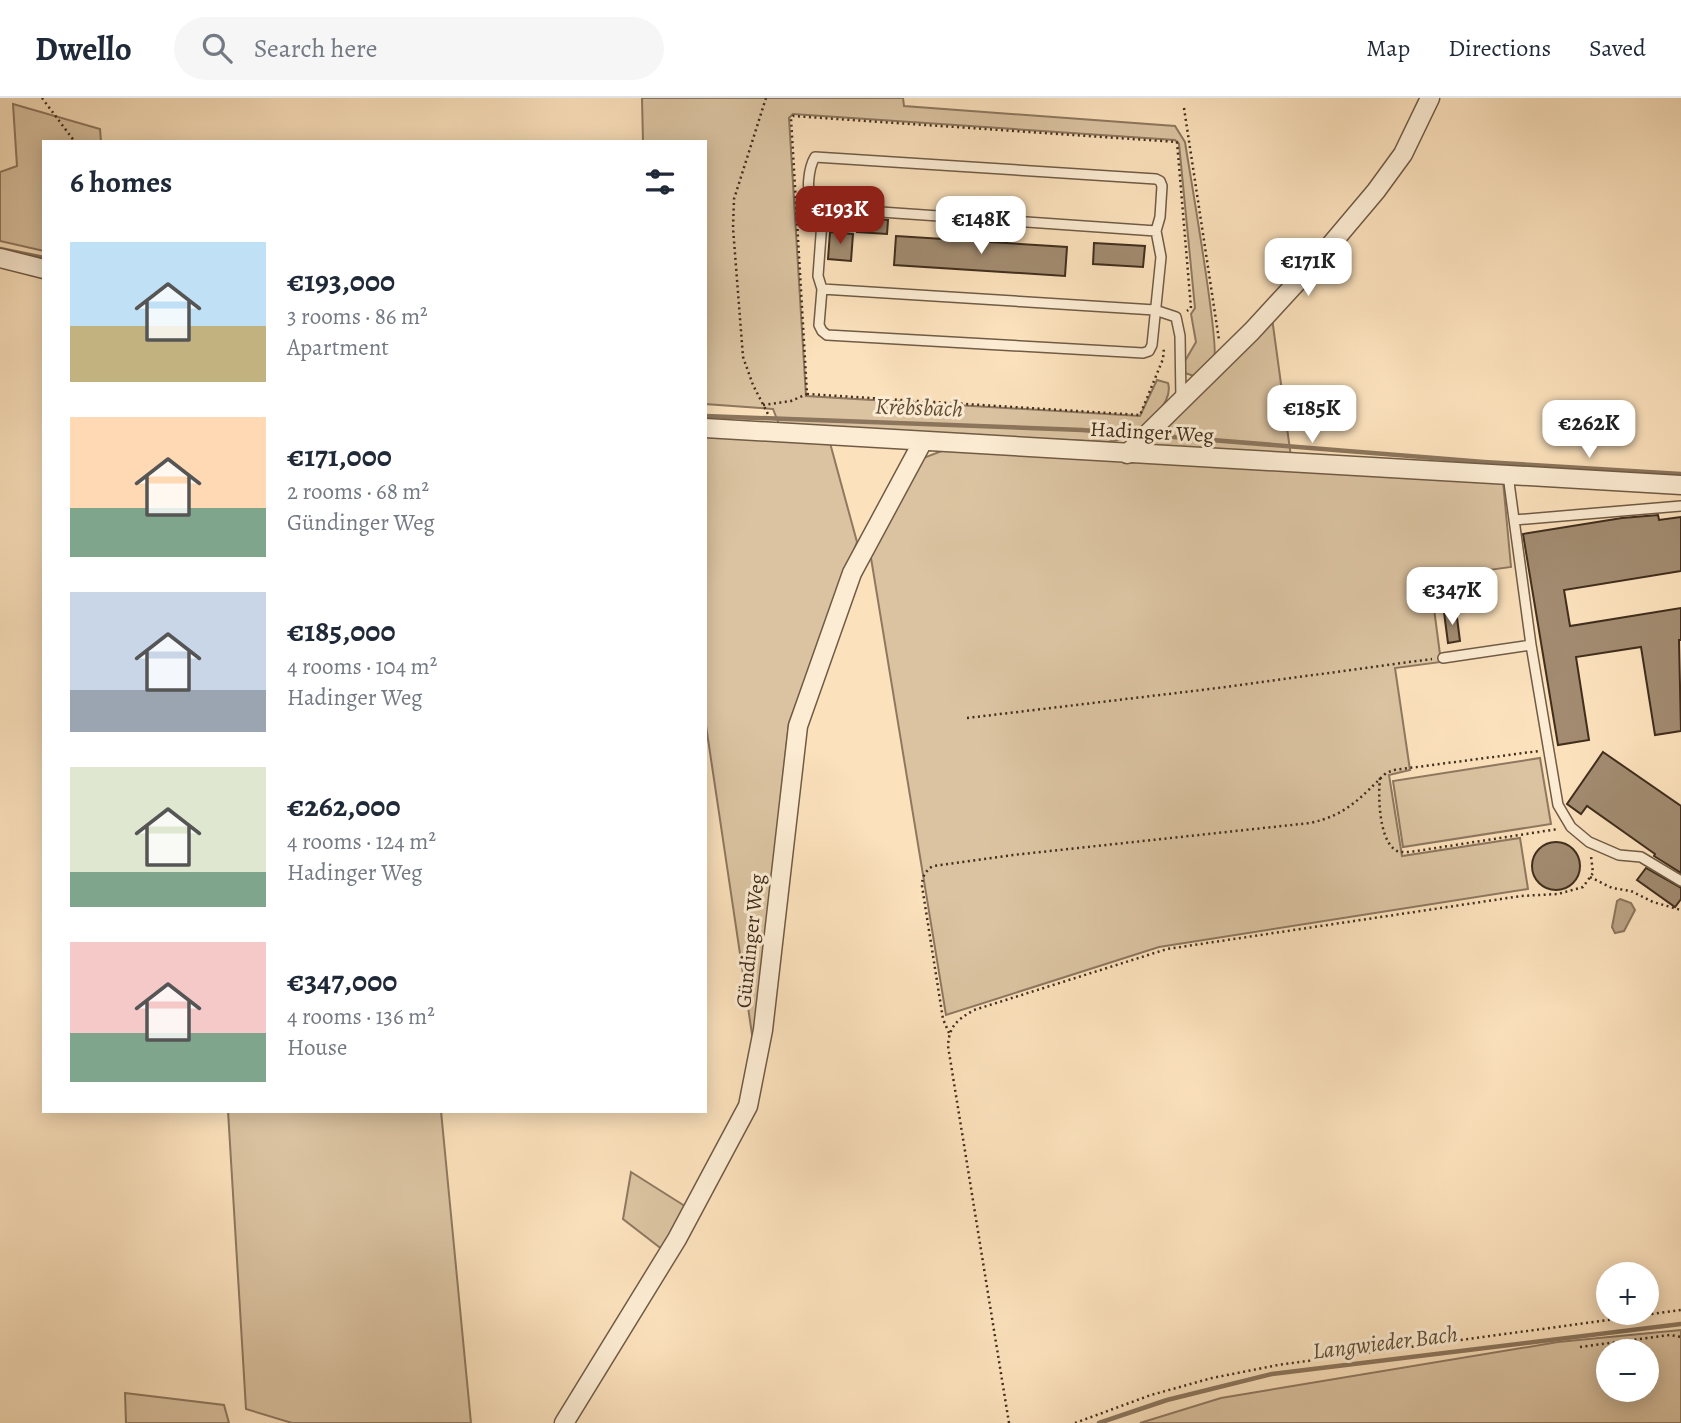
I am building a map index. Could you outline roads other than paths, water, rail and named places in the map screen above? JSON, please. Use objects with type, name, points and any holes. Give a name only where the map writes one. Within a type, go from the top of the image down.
[{"type":"street","points":[[1127,454],[1223,360],[1322,255],[1376,191],[1402,154],[1430,98]]},
{"type":"street","points":[[0,258],[42,268]]},
{"type":"street","name":"Hadinger Weg","points":[[707,428],[1681,485]]},
{"type":"street","name":"Gündinger Weg","points":[[564,1423],[677,1239],[748,1106],[763,1030],[798,726],[852,573],[923,441]]},
{"type":"lane","points":[[823,208],[818,276],[822,289],[819,325],[827,335],[1143,353],[1149,351],[1159,288],[1161,257],[1156,231],[1160,217],[1162,186],[1156,179],[821,156],[815,158],[811,164],[809,192],[813,202],[823,208],[1156,231]]},
{"type":"lane","points":[[822,289],[1155,310],[1169,314],[1176,317],[1180,336],[1181,400]]},
{"type":"lane","points":[[1508,474],[1531,645],[1558,805],[1571,827],[1589,842],[1619,855],[1641,857],[1681,881]]},
{"type":"lane","points":[[1514,520],[1681,506]]},
{"type":"lane","points":[[1443,657],[1531,645]]},
{"type":"waterway","name":"Krebsbach","points":[[0,249],[42,258]]},
{"type":"waterway","name":"Krebsbach","points":[[707,416],[1131,434]]},
{"type":"waterway","points":[[1162,436],[1484,462],[1681,474]]},
{"type":"waterway","name":"Langwieder Bach","points":[[1099,1423],[1167,1400],[1272,1374],[1681,1324]]}]
